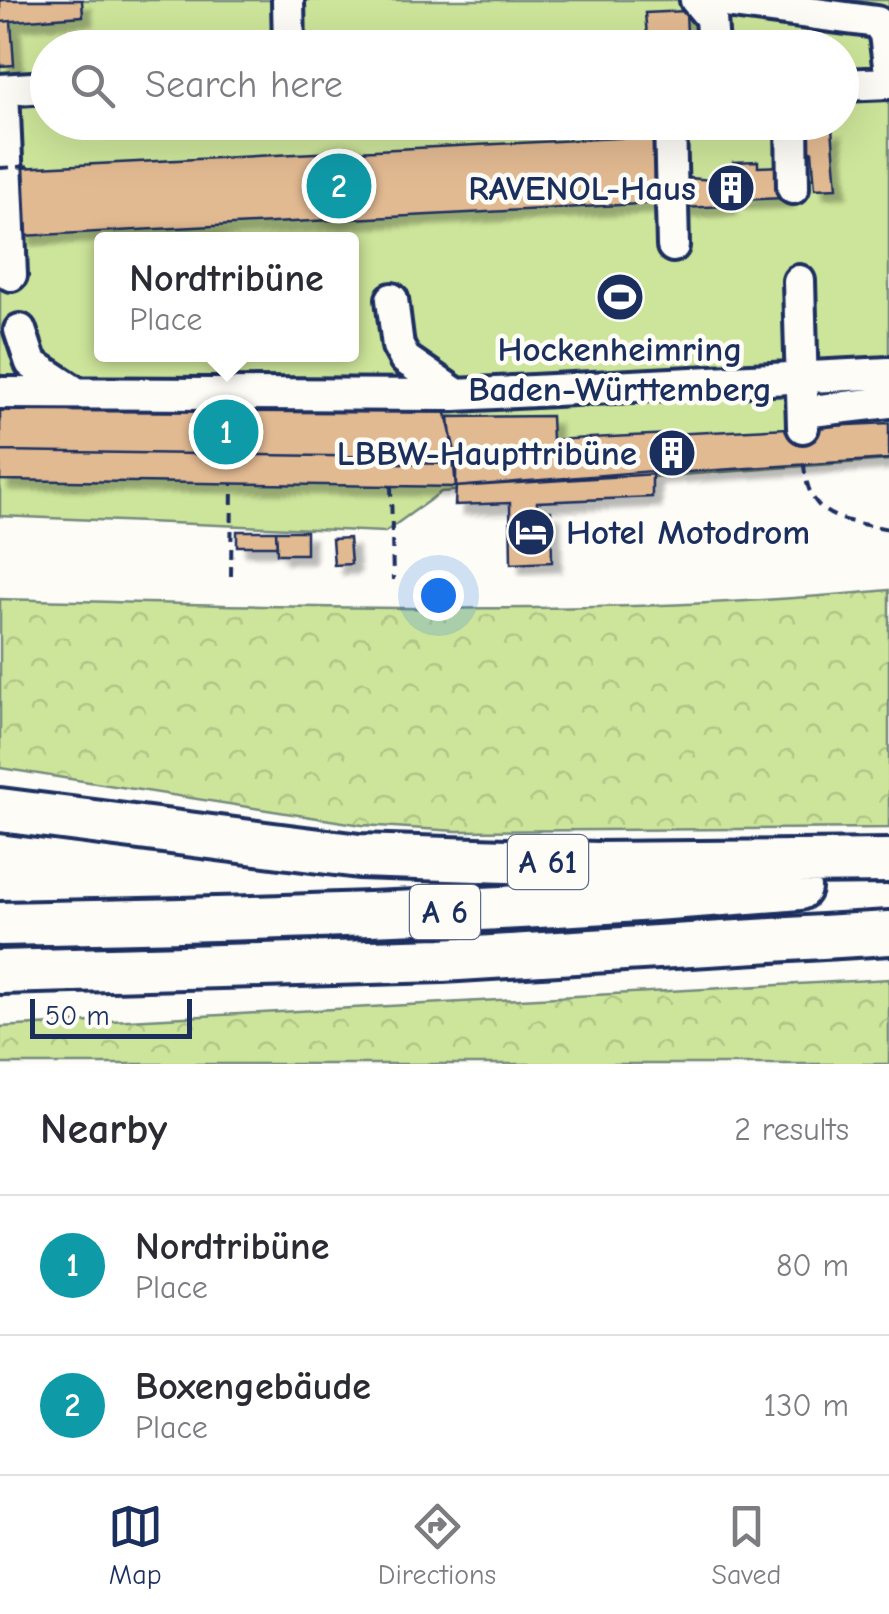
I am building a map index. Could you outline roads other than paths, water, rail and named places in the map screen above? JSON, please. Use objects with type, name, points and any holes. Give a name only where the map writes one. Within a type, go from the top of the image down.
[{"type":"highway","name":"A 61","points":[[0,810],[359,856],[597,864],[889,861]]},
{"type":"highway","name":"A 6","points":[[0,924],[371,916],[614,904],[889,881]]},
{"type":"highway","name":"A 6","points":[[0,972],[442,960],[889,933]]},
{"type":"highway","name":"A 6","points":[[0,981],[50,973]]},
{"type":"lane","points":[[288,0],[289,30]]},
{"type":"lane","points":[[698,2],[716,0],[876,22],[885,34],[889,65]]},
{"type":"lane","points":[[698,2],[710,18],[711,30]]},
{"type":"lane","points":[[859,84],[889,83]]},
{"type":"lane","points":[[11,275],[2,90],[30,89]]},
{"type":"lane","points":[[670,140],[673,246]]},
{"type":"lane","points":[[792,140],[793,188]]},
{"type":"lane","points":[[799,281],[803,420],[889,402]]},
{"type":"lane","points":[[392,299],[398,346],[405,359],[456,395]]},
{"type":"lane","points":[[20,330],[31,364],[78,394]]},
{"type":"lane","points":[[0,393],[456,395],[889,372]]},
{"type":"place","name":"Boxengebäude","points":[[339,186]]},
{"type":"place","name":"RAVENOL-Haus","points":[[731,188]]},
{"type":"place","name":"Hockenheimring Baden-Württemberg","points":[[620,297]]},
{"type":"place","name":"Nordtribüne","points":[[226,432]]},
{"type":"place","name":"LBBW-Haupttribüne","points":[[672,453]]},
{"type":"place","name":"Hotel Motodrom","points":[[531,532]]}]
